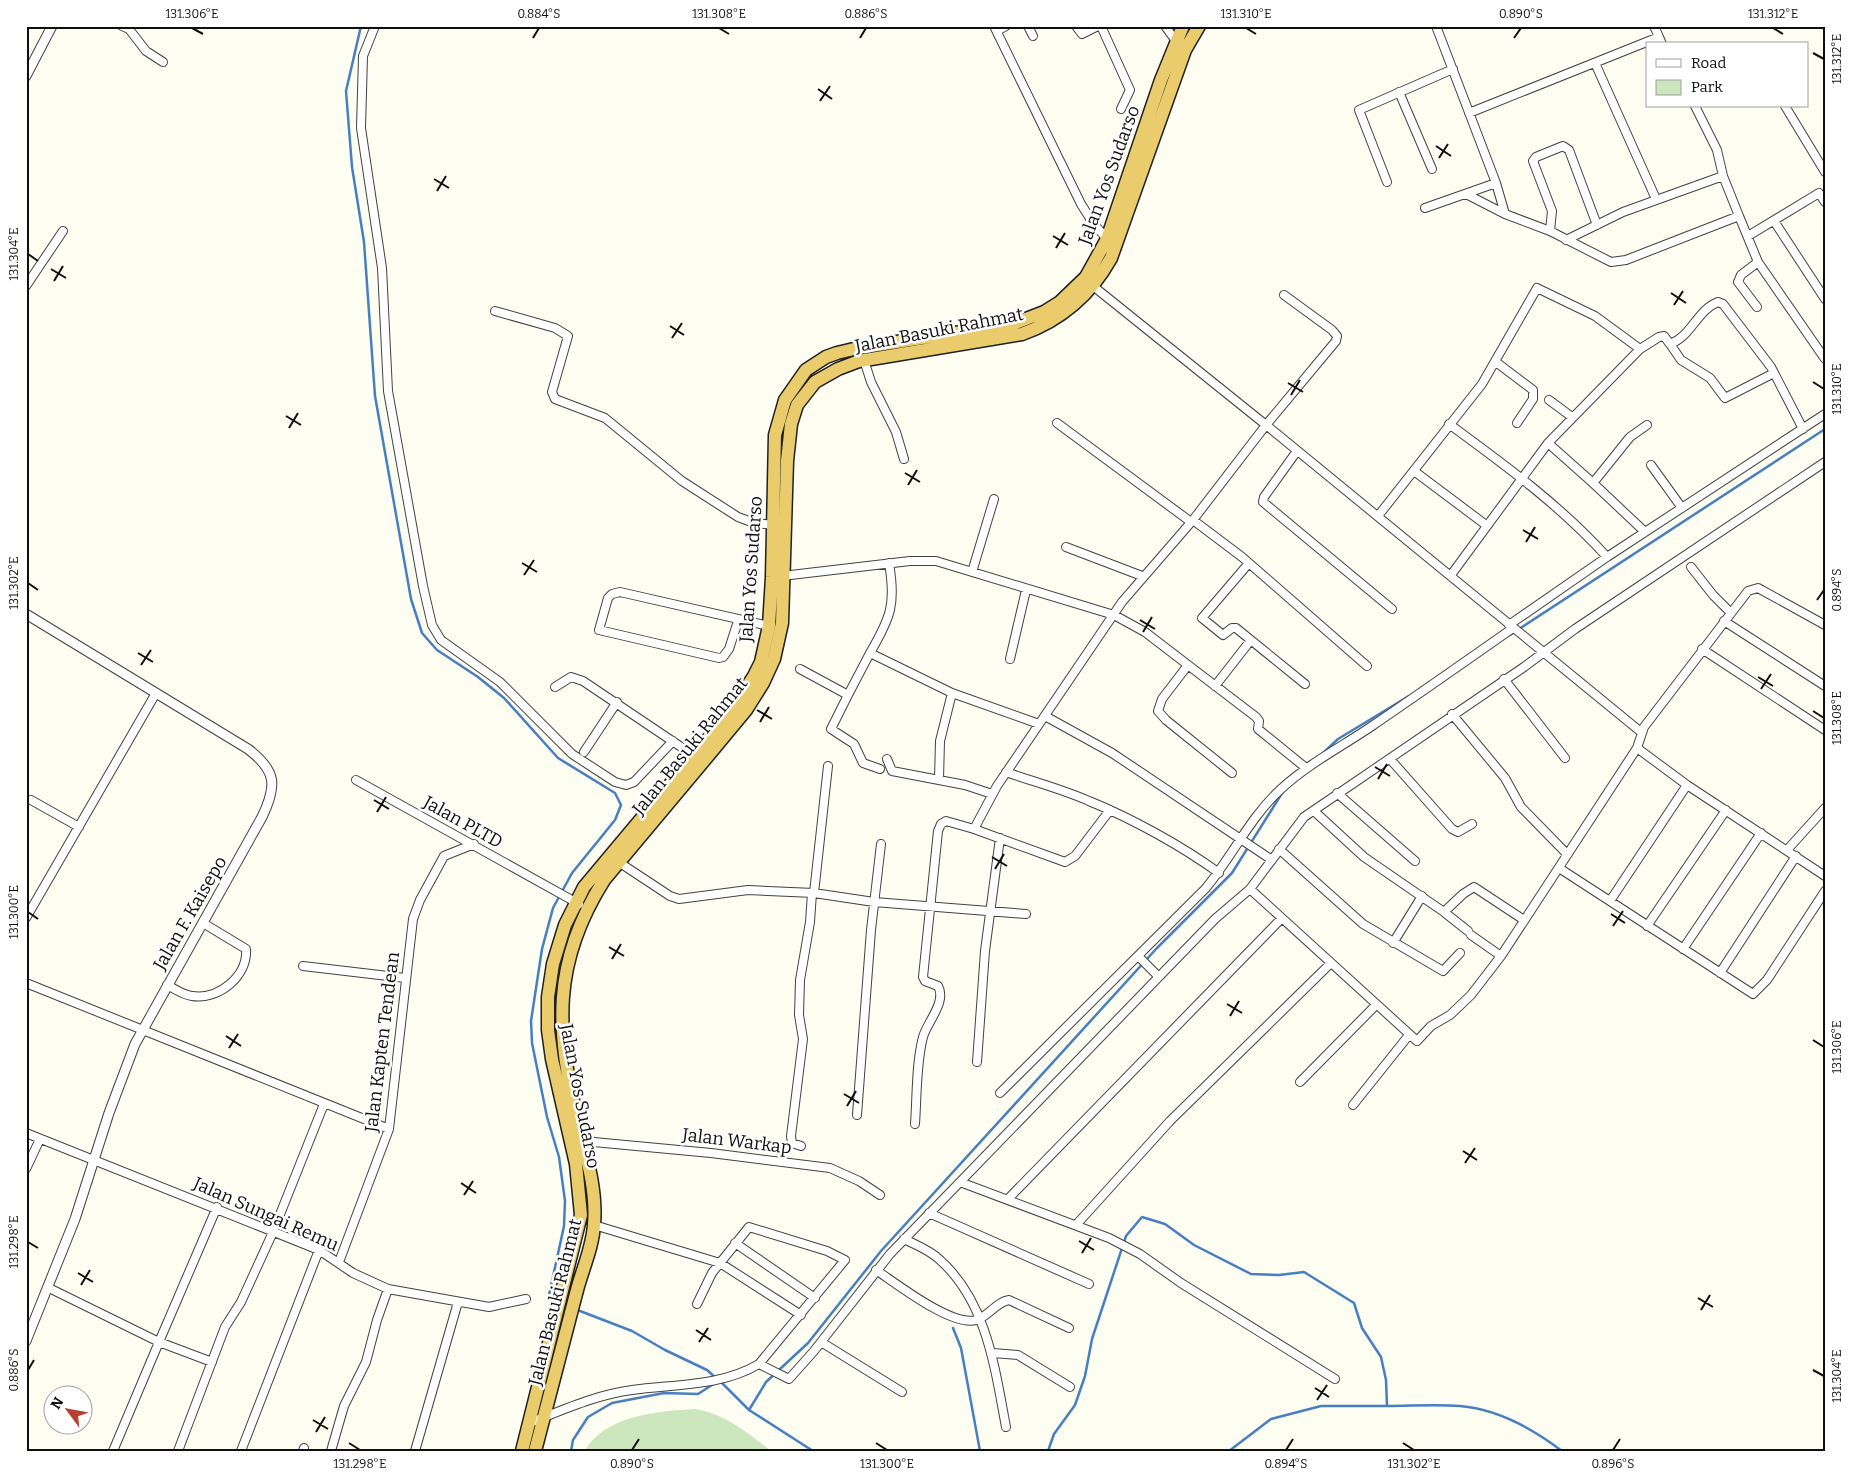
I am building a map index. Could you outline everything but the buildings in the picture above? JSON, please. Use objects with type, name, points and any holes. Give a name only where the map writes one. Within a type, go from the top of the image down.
[{"type":"highway","name":"Jalan Basuki Rahmat","points":[[535,1451],[594,1225],[586,1185],[583,1141],[561,1035],[561,1015],[568,960],[587,908],[617,861],[746,710],[764,683],[774,659],[782,623],[778,576],[787,462],[791,424],[797,405],[815,382],[864,360],[1022,334],[1036,329],[1062,314],[1093,286],[1103,274],[1116,246],[1182,58],[1199,26]]},
{"type":"highway","name":"Jalan Yos Sudarso","points":[[522,1451],[580,1226],[586,1185],[552,1059],[547,1014],[553,964],[565,925],[570,899],[593,875],[730,713],[754,676],[763,655],[778,576],[774,525],[774,452],[777,421],[790,390],[806,370],[826,357],[858,348],[1013,324],[1044,312],[1060,302],[1086,276],[1107,239],[1180,31]]},
{"type":"street","points":[[26,76],[52,26]]},
{"type":"street","points":[[122,26],[129,29],[146,51],[163,62]]},
{"type":"street","points":[[376,26],[363,56],[361,128],[382,268],[388,391],[423,586],[435,633],[448,646],[500,682],[559,743],[615,782],[626,785],[634,782],[673,741]]},
{"type":"street","points":[[1006,26],[996,29],[1081,204],[1092,223],[1107,239]]},
{"type":"street","points":[[1028,26],[1033,36]]},
{"type":"street","points":[[1076,26],[1082,34],[1100,26],[1130,90],[1121,109]]},
{"type":"street","points":[[1165,26],[1180,31]]},
{"type":"street","points":[[1436,26],[1496,183],[1505,214]]},
{"type":"street","points":[[1654,26],[1660,40]]},
{"type":"street","points":[[1469,113],[1646,45]]},
{"type":"street","points":[[1595,63],[1656,199]]},
{"type":"street","points":[[1387,182],[1359,110],[1453,69]]},
{"type":"street","points":[[1399,92],[1432,169]]},
{"type":"street","points":[[1696,108],[1717,150],[1723,176],[1758,262],[1825,358]]},
{"type":"street","points":[[1786,108],[1825,172]]},
{"type":"street","points":[[1550,231],[1552,211],[1533,161],[1536,157],[1564,146],[1569,150],[1597,225]]},
{"type":"street","points":[[1566,240],[1656,199],[1723,176]]},
{"type":"street","points":[[1425,208],[1496,183]]},
{"type":"street","points":[[1748,236],[1822,191],[1825,202]]},
{"type":"street","points":[[1466,194],[1505,214],[1550,231],[1616,263],[1739,216]]},
{"type":"street","points":[[1774,221],[1825,299]]},
{"type":"street","points":[[26,286],[63,231]]},
{"type":"street","points":[[1757,307],[1738,282],[1741,275],[1758,262]]},
{"type":"street","points":[[1093,286],[1378,516],[1641,732]]},
{"type":"street","points":[[1378,516],[1482,384],[1538,287],[1594,316],[1640,349]]},
{"type":"street","points":[[974,829],[1006,772],[1142,576],[1192,521],[1266,425],[1336,341],[1337,336],[1332,330],[1284,295]]},
{"type":"street","points":[[1670,344],[1679,341],[1709,307],[1721,303],[1774,374],[1803,429]]},
{"type":"street","points":[[495,310],[555,328],[568,336],[552,392],[555,399],[605,418],[682,481],[738,517],[754,523],[774,525]]},
{"type":"street","points":[[1450,575],[1548,443],[1640,349],[1662,335],[1681,360],[1710,378],[1725,398],[1774,374]]},
{"type":"street","points":[[864,360],[871,382],[896,432],[904,459]]},
{"type":"street","points":[[1496,362],[1533,390],[1533,399],[1517,422]]},
{"type":"street","points":[[1549,400],[1572,417]]},
{"type":"street","points":[[1000,1092],[1140,958],[1219,873],[1243,842],[1262,809],[1280,790],[1306,768],[1371,726],[1513,628],[1608,557],[1825,414]]},
{"type":"street","points":[[1057,423],[1249,563],[1367,666]]},
{"type":"street","points":[[1450,424],[1521,477],[1573,522],[1608,557]]},
{"type":"street","points":[[1592,483],[1630,437],[1647,425]]},
{"type":"street","points":[[1548,443],[1645,532]]},
{"type":"street","points":[[1297,451],[1264,497],[1263,502],[1392,609]]},
{"type":"street","points":[[762,1366],[787,1380],[792,1377],[876,1270],[904,1239],[1157,974],[1250,889],[1269,858],[1279,849],[1296,826],[1336,794],[1390,759],[1504,679],[1540,650],[1825,462]]},
{"type":"street","points":[[1651,464],[1682,508]]},
{"type":"street","points":[[1414,470],[1486,525]]},
{"type":"street","points":[[972,572],[994,499]]},
{"type":"street","points":[[1066,547],[1142,576]]},
{"type":"street","points":[[778,576],[889,563],[936,562],[1114,615],[1145,632],[1256,717],[1259,721],[1258,729],[1306,768]]},
{"type":"street","points":[[880,769],[863,763],[854,744],[830,729],[883,630],[892,608],[894,590],[889,563]]},
{"type":"street","points":[[1249,563],[1202,618],[1223,635],[1236,628],[1305,684]]},
{"type":"street","points":[[1691,567],[1713,595],[1731,613]]},
{"type":"street","points":[[1250,889],[1417,1041],[1431,1026],[1458,1008],[1471,995],[1501,956],[1637,748],[1641,732],[1702,649],[1748,591],[1758,588],[1825,625]]},
{"type":"street","points":[[1010,659],[1026,590]]},
{"type":"street","points":[[738,621],[729,649],[723,657],[719,658],[599,630],[608,598],[612,594],[620,592],[738,621],[769,626]]},
{"type":"street","name":"Jalan F. Kaisepo","points":[[26,614],[248,749],[266,764],[272,780],[272,796],[262,817],[141,1032],[109,1112],[75,1219],[49,1288],[26,1341]]},
{"type":"street","points":[[1724,621],[1825,686]]},
{"type":"street","points":[[1215,686],[1247,645]]},
{"type":"street","points":[[1702,649],[1825,730]]},
{"type":"street","points":[[870,653],[952,693],[1039,724]]},
{"type":"street","points":[[1188,665],[1162,699],[1158,711],[1166,720],[1232,773]]},
{"type":"street","points":[[800,669],[848,695]]},
{"type":"street","points":[[555,687],[566,678],[577,678],[616,702],[693,755]]},
{"type":"street","points":[[1504,679],[1565,758]]},
{"type":"street","points":[[26,918],[156,693]]},
{"type":"street","points":[[939,779],[940,740],[952,693]]},
{"type":"street","points":[[584,752],[616,702]]},
{"type":"street","points":[[1452,714],[1505,778],[1521,807],[1567,854]]},
{"type":"street","points":[[1045,716],[1112,754],[1269,858]]},
{"type":"street","points":[[1637,748],[1687,785],[1825,876]]},
{"type":"street","points":[[887,759],[892,771],[939,779],[992,794]]},
{"type":"street","points":[[1390,759],[1452,829],[1458,832],[1472,824]]},
{"type":"street","points":[[801,1146],[792,1143],[791,1136],[803,1039],[799,1014],[800,980],[810,922],[828,766]]},
{"type":"street","points":[[1006,772],[1088,800],[1110,810],[1203,862],[1219,873]]},
{"type":"street","name":"Jalan PLTD","points":[[356,780],[587,908]]},
{"type":"street","points":[[1610,901],[1687,785]]},
{"type":"street","points":[[1336,794],[1415,861]]},
{"type":"street","points":[[32,800],[79,827]]},
{"type":"street","points":[[1787,850],[1825,808]]},
{"type":"street","points":[[915,1124],[923,1037],[936,1010],[940,996],[938,986],[927,982],[923,977],[938,831],[941,824],[946,821],[974,829],[1067,862],[1075,856],[1110,810]]},
{"type":"street","points":[[1647,926],[1726,810]]},
{"type":"street","points":[[1314,811],[1364,856],[1444,912],[1501,956]]},
{"type":"street","points":[[1684,949],[1761,833]]},
{"type":"street","points":[[977,1062],[985,951],[992,911],[1000,838]]},
{"type":"street","name":"Jalan Kapten Tendean","points":[[338,1262],[388,1130],[413,919],[433,873],[444,856],[474,844]]},
{"type":"street","points":[[857,1115],[874,902],[881,844]]},
{"type":"street","points":[[1279,849],[1352,915],[1393,943],[1443,971],[1460,953]]},
{"type":"street","points":[[1720,974],[1796,856]]},
{"type":"street","points":[[617,861],[676,899],[748,890],[813,893],[874,902],[1026,914]]},
{"type":"street","points":[[1558,868],[1751,994],[1755,994],[1767,980],[1825,890]]},
{"type":"street","points":[[1444,912],[1463,894],[1474,887],[1524,920]]},
{"type":"street","points":[[1393,943],[1422,896]]},
{"type":"street","points":[[1008,1199],[1281,919]]},
{"type":"street","points":[[167,985],[184,994],[201,995],[226,987],[243,969],[246,948],[202,923]]},
{"type":"street","points":[[1140,958],[1157,974]]},
{"type":"street","points":[[1076,1225],[1120,1174],[1170,1122],[1331,964]]},
{"type":"street","points":[[303,966],[405,978]]},
{"type":"street","points":[[26,984],[141,1032],[388,1130]]},
{"type":"street","points":[[1300,1082],[1376,1005]]},
{"type":"street","points":[[1353,1105],[1409,1034]]},
{"type":"street","points":[[178,1451],[225,1327],[241,1302],[273,1232],[324,1104]]},
{"type":"street","name":"Jalan Sungai Remu","points":[[26,1133],[94,1158],[320,1250],[353,1273],[388,1289],[491,1307],[526,1300]]},
{"type":"street","points":[[26,1169],[40,1139]]},
{"type":"street","name":"Jalan Warkap","points":[[583,1141],[712,1153],[830,1168],[859,1181],[880,1195]]},
{"type":"street","points":[[960,1182],[1109,1238],[1150,1260],[1181,1283],[1335,1379]]},
{"type":"street","points":[[113,1451],[217,1207]]},
{"type":"street","points":[[929,1213],[1090,1284]]},
{"type":"street","points":[[594,1225],[720,1263],[801,1315]]},
{"type":"street","points":[[529,1423],[578,1402],[618,1393],[708,1382],[762,1366],[845,1262],[844,1258],[749,1227],[712,1273],[697,1304]]},
{"type":"street","points":[[904,1239],[940,1260],[962,1287],[980,1319],[993,1353],[1006,1427]]},
{"type":"street","points":[[735,1243],[815,1298]]},
{"type":"street","points":[[241,1451],[320,1250]]},
{"type":"street","points":[[876,1270],[943,1312],[970,1321],[980,1319],[1004,1301],[1009,1300],[1069,1328]]},
{"type":"street","points":[[49,1288],[159,1342],[212,1362]]},
{"type":"street","points":[[330,1451],[344,1406],[366,1362],[377,1320],[388,1289]]},
{"type":"street","points":[[414,1451],[458,1302]]},
{"type":"street","points":[[821,1342],[902,1392]]},
{"type":"street","points":[[993,1353],[1018,1355],[1070,1387]]},
{"type":"green space","points":[[695,1409],[726,1419],[771,1451],[585,1451],[594,1439],[619,1422],[666,1411]]},
{"type":"waterway","points":[[361,26],[346,91],[352,167],[364,242],[375,396],[411,599],[422,633],[437,650],[478,677],[504,698],[558,758],[615,793],[621,805],[615,820],[572,873],[553,908],[542,949],[531,1021],[532,1043],[547,1117],[559,1157],[565,1201],[564,1226],[549,1295],[551,1301]]},
{"type":"waterway","points":[[1510,635],[1825,429]]},
{"type":"waterway","points":[[1322,754],[1338,739],[1409,696]]},
{"type":"waterway","points":[[720,1381],[749,1410],[766,1382],[808,1343],[881,1251],[1157,948],[1232,873],[1284,790]]},
{"type":"waterway","points":[[1048,1451],[1054,1434],[1075,1405],[1085,1376],[1092,1339],[1126,1236],[1142,1217],[1165,1224],[1194,1245],[1251,1274],[1279,1275],[1304,1272],[1354,1303],[1362,1328],[1381,1357],[1386,1380],[1387,1406],[1451,1405],[1487,1411],[1514,1421],[1562,1451]]},
{"type":"waterway","points":[[580,1311],[632,1331],[665,1350],[707,1370],[717,1379]]},
{"type":"waterway","points":[[953,1328],[961,1348],[980,1451]]},
{"type":"waterway","points":[[571,1451],[573,1440],[588,1417],[612,1403],[664,1393],[698,1394],[715,1383]]},
{"type":"waterway","points":[[1229,1451],[1271,1419],[1321,1406],[1387,1406]]},
{"type":"waterway","points":[[749,1410],[813,1451]]}]
